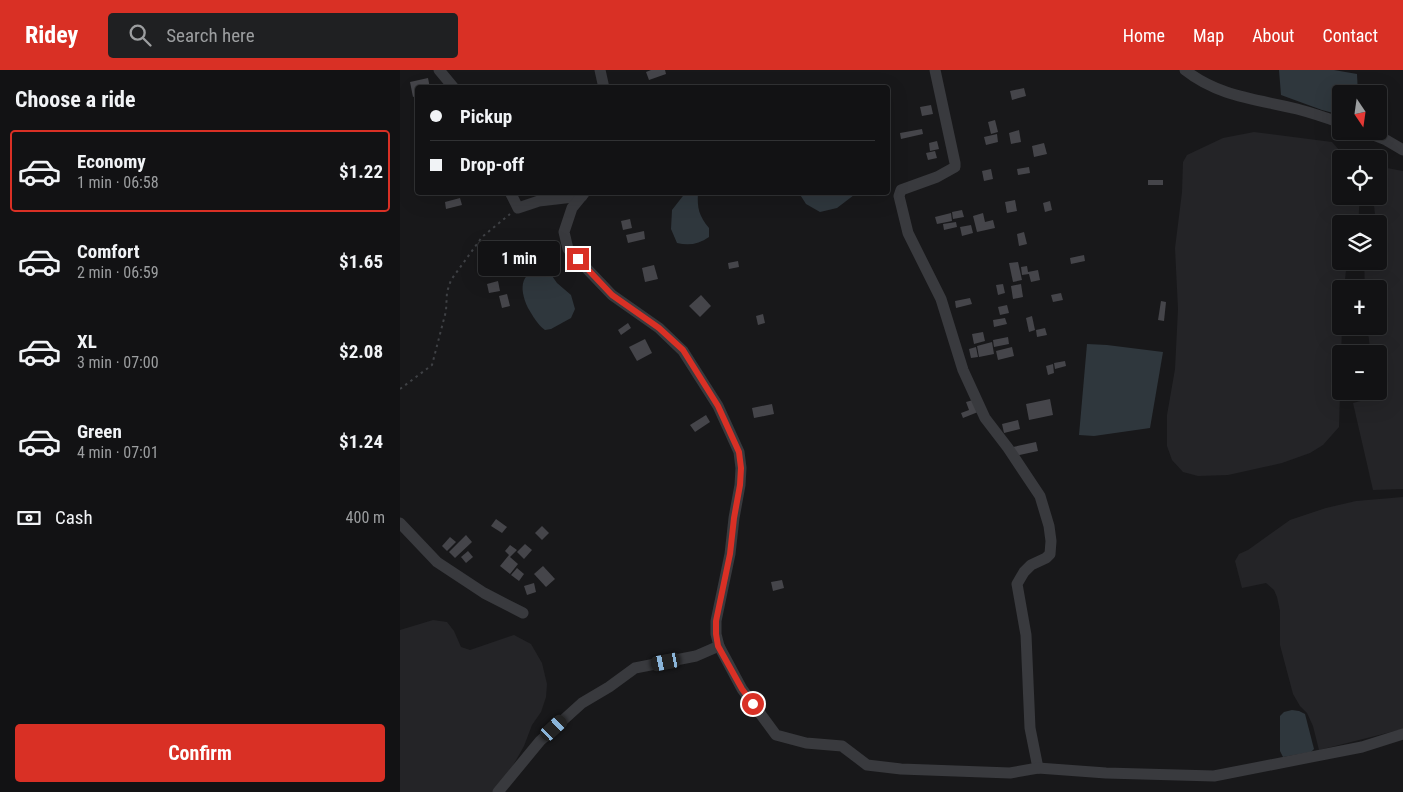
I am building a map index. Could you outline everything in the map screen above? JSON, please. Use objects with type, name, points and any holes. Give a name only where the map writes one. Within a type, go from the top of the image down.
[{"type":"street","points":[[439,70],[452,85]]},
{"type":"street","points":[[600,70],[603,85]]},
{"type":"street","points":[[935,70],[956,163],[954,167],[937,177],[901,190],[899,196],[908,233],[941,299],[963,370],[981,410],[1040,496],[1049,526],[1050,554],[1031,565],[1024,572],[1018,584],[1026,635],[1030,728],[1038,768]]},
{"type":"street","points":[[1185,70],[1224,92],[1332,119]]},
{"type":"street","points":[[1386,140],[1403,150]]},
{"type":"street","points":[[512,195],[518,208],[539,201],[578,195]]},
{"type":"street","points":[[583,195],[572,208],[564,232],[568,249],[612,295],[659,328],[683,350],[718,406],[739,452],[741,468],[740,485],[730,554],[716,621],[718,646],[742,689],[776,735],[806,743],[842,746],[867,766],[901,770],[1010,773],[1038,768],[1106,773],[1214,776],[1362,747],[1403,734]]},
{"type":"street","points":[[400,523],[438,562],[484,593],[523,613]]},
{"type":"street","points":[[498,792],[540,740],[582,702],[635,668],[696,656],[718,646]]},
{"type":"path","points":[[400,389],[432,365],[446,311],[447,292],[451,280],[482,237],[518,208]]},
{"type":"shaded area","points":[[1279,70],[1334,70],[1357,74],[1358,85],[1332,85],[1332,113],[1281,95]]},
{"type":"shaded area","points":[[1254,132],[1332,142],[1339,150],[1332,150],[1332,205],[1359,205],[1359,215],[1332,215],[1332,270],[1346,270],[1345,280],[1332,280],[1332,335],[1342,335],[1341,345],[1332,345],[1332,400],[1340,400],[1339,427],[1323,445],[1310,453],[1282,463],[1228,475],[1198,476],[1183,472],[1172,460],[1167,446],[1167,415],[1175,369],[1178,309],[1175,248],[1182,192],[1183,162],[1187,155],[1223,138]]},
{"type":"shaded area","points":[[1387,168],[1403,171],[1403,489],[1373,490],[1353,403],[1364,400],[1387,400],[1387,345],[1370,345],[1368,335],[1387,335],[1387,280],[1365,280],[1364,270],[1387,270],[1387,215],[1375,215],[1374,205],[1387,205]]},
{"type":"shaded area","points":[[684,195],[698,195],[699,212],[709,228],[709,237],[698,243],[677,243],[671,229],[672,210]]},
{"type":"shaded area","points":[[800,195],[854,195],[837,208],[820,212],[806,204]]},
{"type":"shaded area","points":[[545,266],[557,283],[571,295],[575,309],[571,318],[551,329],[545,330],[537,323],[528,308],[523,287],[526,276]]},
{"type":"shaded area","points":[[1087,344],[1163,352],[1150,428],[1094,436],[1079,435]]},
{"type":"shaded area","points":[[1403,497],[1403,729],[1319,750],[1313,726],[1307,713],[1293,694],[1280,645],[1280,611],[1274,590],[1266,583],[1242,588],[1235,561],[1239,554],[1248,550],[1290,520],[1326,508],[1356,501]]},
{"type":"shaded area","points":[[433,620],[447,622],[454,631],[461,647],[470,650],[514,635],[531,644],[542,663],[547,684],[546,697],[541,712],[532,725],[524,746],[498,792],[400,792],[400,630]]},
{"type":"shaded area","points":[[1292,710],[1305,714],[1314,749],[1311,752],[1283,757],[1280,751],[1280,716],[1284,712]]},
{"type":"building","points":[[665,70],[666,74],[649,80],[646,72]]},
{"type":"building","points":[[428,78],[429,85],[415,85],[415,96],[413,97],[410,82]]},
{"type":"building","points":[[1024,88],[1026,96],[1012,100],[1010,91]]},
{"type":"building","points":[[931,105],[933,114],[922,116],[920,107]]},
{"type":"building","points":[[995,120],[998,132],[991,134],[988,122]]},
{"type":"building","points":[[922,129],[923,134],[901,139],[900,133]]},
{"type":"building","points":[[1019,130],[1021,142],[1011,144],[1009,133]]},
{"type":"building","points":[[997,134],[998,142],[986,145],[984,137]]},
{"type":"building","points":[[937,141],[939,149],[930,151],[929,143]]},
{"type":"building","points":[[1044,143],[1047,154],[1034,157],[1032,146]]},
{"type":"building","points":[[935,151],[937,158],[928,160],[926,153]]},
{"type":"building","points":[[1029,167],[1030,173],[1018,175],[1017,169]]},
{"type":"building","points":[[991,169],[993,179],[984,181],[982,171]]},
{"type":"building","points":[[1148,180],[1163,180],[1163,185],[1148,185]]},
{"type":"building","points":[[460,198],[462,205],[446,209],[445,202]]},
{"type":"building","points":[[1015,200],[1017,211],[1007,213],[1005,202]]},
{"type":"building","points":[[1050,201],[1052,210],[1045,212],[1043,203]]},
{"type":"building","points":[[962,210],[964,217],[953,219],[952,212]]},
{"type":"building","points":[[951,213],[952,221],[937,224],[935,217]]},
{"type":"building","points":[[983,213],[985,222],[993,220],[995,228],[977,232],[973,216]]},
{"type":"building","points":[[630,219],[632,228],[623,230],[621,221]]},
{"type":"building","points":[[956,222],[957,227],[944,230],[943,224]]},
{"type":"building","points":[[971,225],[973,233],[962,236],[960,227]]},
{"type":"building","points":[[644,231],[645,239],[628,243],[626,235]]},
{"type":"building","points":[[1024,232],[1027,244],[1019,246],[1017,234]]},
{"type":"building","points":[[1084,255],[1085,261],[1071,264],[1070,258]]},
{"type":"building","points":[[738,261],[739,267],[729,269],[728,263]]},
{"type":"building","points":[[1018,262],[1022,280],[1013,282],[1009,263]]},
{"type":"building","points":[[654,265],[658,279],[645,282],[642,268]]},
{"type":"building","points":[[1027,266],[1028,272],[1038,270],[1040,280],[1031,282],[1029,274],[1022,275],[1021,267]]},
{"type":"building","points":[[498,281],[500,291],[489,293],[487,284]]},
{"type":"building","points":[[1003,284],[1005,293],[998,295],[996,285]]},
{"type":"building","points":[[1021,284],[1023,297],[1013,299],[1011,286]]},
{"type":"building","points":[[1061,293],[1063,300],[1053,302],[1051,295]]},
{"type":"building","points":[[507,294],[510,306],[502,308],[499,296]]},
{"type":"building","points":[[701,295],[711,306],[700,317],[689,306]]},
{"type":"building","points":[[970,298],[972,304],[956,308],[955,301]]},
{"type":"building","points":[[1161,301],[1166,302],[1164,321],[1158,320]]},
{"type":"building","points":[[1007,305],[1009,313],[1000,315],[998,307]]},
{"type":"building","points":[[763,314],[765,323],[758,325],[756,316]]},
{"type":"building","points":[[1032,316],[1035,330],[1029,332],[1026,318]]},
{"type":"building","points":[[1005,318],[1007,324],[994,327],[993,320]]},
{"type":"building","points":[[628,323],[631,328],[621,335],[618,330]]},
{"type":"building","points":[[1045,328],[1047,335],[1037,337],[1036,330]]},
{"type":"building","points":[[983,332],[985,341],[974,344],[972,334]]},
{"type":"building","points":[[1008,337],[1009,344],[994,347],[993,340]]},
{"type":"building","points":[[645,339],[652,353],[637,361],[629,347]]},
{"type":"building","points":[[992,342],[994,354],[979,357],[977,346]]},
{"type":"building","points":[[976,347],[978,357],[971,358],[969,349]]},
{"type":"building","points":[[1012,347],[1014,356],[998,360],[996,351]]},
{"type":"building","points":[[1065,361],[1066,366],[1055,369],[1054,363]]},
{"type":"building","points":[[1053,364],[1054,373],[1048,375],[1046,366]]},
{"type":"building","points":[[1050,399],[1053,415],[1029,420],[1026,404]]},
{"type":"building","points":[[973,400],[978,412],[963,418],[961,413],[969,410],[966,402]]},
{"type":"building","points":[[772,404],[774,414],[754,418],[752,408]]},
{"type":"building","points":[[706,415],[710,422],[695,432],[690,425]]},
{"type":"building","points":[[1018,420],[1020,429],[1004,433],[1002,424]]},
{"type":"building","points":[[1036,442],[1038,451],[1015,456],[1013,447]]},
{"type":"building","points":[[496,519],[507,527],[502,533],[491,526]]},
{"type":"building","points":[[542,526],[549,533],[542,540],[535,533]]},
{"type":"building","points":[[466,535],[472,542],[455,558],[449,552]]},
{"type":"building","points":[[450,537],[456,542],[447,551],[442,546]]},
{"type":"building","points":[[525,544],[532,550],[524,559],[517,552]]},
{"type":"building","points":[[510,545],[517,550],[510,557],[518,564],[510,574],[500,566],[509,555],[505,551]]},
{"type":"building","points":[[468,551],[473,557],[466,563],[461,557]]},
{"type":"building","points":[[543,566],[555,579],[546,587],[534,574]]},
{"type":"building","points":[[517,568],[524,574],[519,581],[511,575]]},
{"type":"building","points":[[782,580],[784,588],[773,591],[771,582]]},
{"type":"building","points":[[534,583],[536,592],[527,595],[524,586]]},
{"type":"route","points":[[578,259],[612,295],[659,328],[683,350],[718,406],[739,452],[741,468],[740,485],[730,554],[716,621],[716,634],[718,646],[742,689],[753,704]]}]
